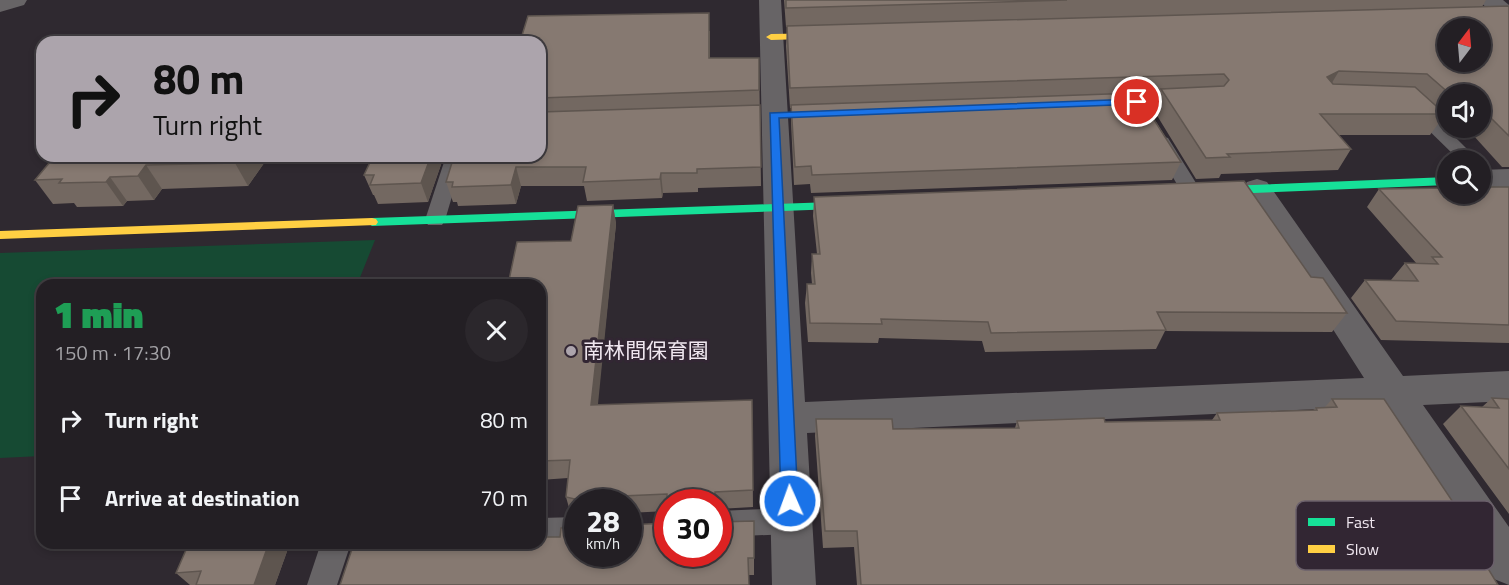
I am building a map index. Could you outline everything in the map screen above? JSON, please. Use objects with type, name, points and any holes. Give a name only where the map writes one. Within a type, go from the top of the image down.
[{"type":"street","points":[[0,5],[16,0]]},
{"type":"street","points":[[770,0],[778,115],[778,208],[794,585]]},
{"type":"street","points":[[1486,8],[1508,15]]},
{"type":"street","points":[[771,38],[842,35]]},
{"type":"street","points":[[1185,191],[1437,181]]},
{"type":"street","points":[[1257,188],[1467,501]]},
{"type":"street","points":[[0,236],[875,204]]},
{"type":"street","points":[[787,418],[1509,386]]},
{"type":"street","points":[[1494,542],[1509,564]]},
{"type":"lane","points":[[1102,103],[1208,100]]},
{"type":"lane","points":[[1397,100],[1408,100],[1460,150]]},
{"type":"lane","points":[[1137,102],[1185,191]]},
{"type":"lane","points":[[435,220],[453,162]]},
{"type":"lane","points":[[732,523],[791,521]]},
{"type":"lane","points":[[546,531],[564,530]]},
{"type":"lane","points":[[322,585],[334,549]]},
{"type":"green space","points":[[375,240],[359,279],[36,279],[36,456],[0,458],[0,253]]},
{"type":"building","points":[[786,0],[1067,0],[786,8]]},
{"type":"building","points":[[1509,6],[1509,136],[1491,118],[1491,84],[1438,84],[1427,74],[1339,71],[1327,77],[1333,84],[1415,87],[1437,107],[1437,114],[1320,114],[1351,149],[1227,154],[1230,157],[1206,158],[1161,89],[1224,86],[1229,80],[1224,74],[790,88],[787,26]]},
{"type":"building","points":[[709,13],[709,58],[759,58],[759,90],[546,98],[546,36],[522,36],[528,16]]},
{"type":"building","points":[[1137,93],[1181,162],[812,175],[811,166],[795,167],[791,105]]},
{"type":"building","points":[[760,105],[761,167],[697,169],[697,173],[661,173],[660,179],[583,182],[586,167],[516,167],[511,185],[452,187],[453,182],[446,182],[452,162],[546,162],[546,112]]},
{"type":"building","points":[[50,162],[236,162],[146,165],[138,176],[110,177],[106,182],[59,183],[62,179],[35,180]]},
{"type":"building","points":[[370,162],[429,162],[421,183],[370,185],[374,175],[364,175]]},
{"type":"building","points":[[1244,181],[1311,277],[1323,278],[1347,313],[1157,312],[1166,330],[991,333],[988,322],[881,319],[882,324],[810,323],[807,284],[815,284],[812,254],[820,254],[814,197]]},
{"type":"building","points":[[1491,187],[1509,187],[1509,325],[1396,321],[1365,280],[1418,281],[1405,263],[1438,264],[1432,257],[1442,257],[1379,189],[1437,188],[1437,204],[1491,204]]},
{"type":"building","points":[[613,205],[591,405],[752,400],[753,490],[654,489],[654,495],[642,495],[642,489],[567,489],[570,460],[546,461],[546,279],[509,279],[517,242],[571,241],[578,206]]},
{"type":"building","points":[[1492,398],[1509,399],[1509,469],[1461,406],[1499,408]]},
{"type":"building","points":[[1332,399],[1384,399],[1452,501],[1296,501],[1296,570],[1489,570],[1498,585],[861,585],[857,531],[825,531],[816,419],[892,419],[893,429],[1019,428],[1017,421],[1104,418],[1105,422],[1220,420],[1217,413],[1317,410],[1316,408],[1337,407]]},
{"type":"building","points":[[754,521],[754,558],[748,558],[749,585],[340,585],[352,549],[546,549],[546,537],[560,537],[561,528],[564,528],[564,567],[642,567],[642,524],[654,524],[654,567],[732,567],[732,522]]},
{"type":"building","points":[[186,549],[267,549],[254,585],[196,585],[201,571],[176,573]]},
{"type":"traffic: fast","points":[[1204,191],[1437,181]]},
{"type":"traffic: fast","points":[[372,222],[859,205]]},
{"type":"traffic: slow","points":[[771,37],[832,36]]},
{"type":"traffic: slow","points":[[0,235],[372,222]]},
{"type":"place","name":"南林間保育園","points":[[571,351]]},
{"type":"route","points":[[790,501],[774,115],[1137,102]]}]
